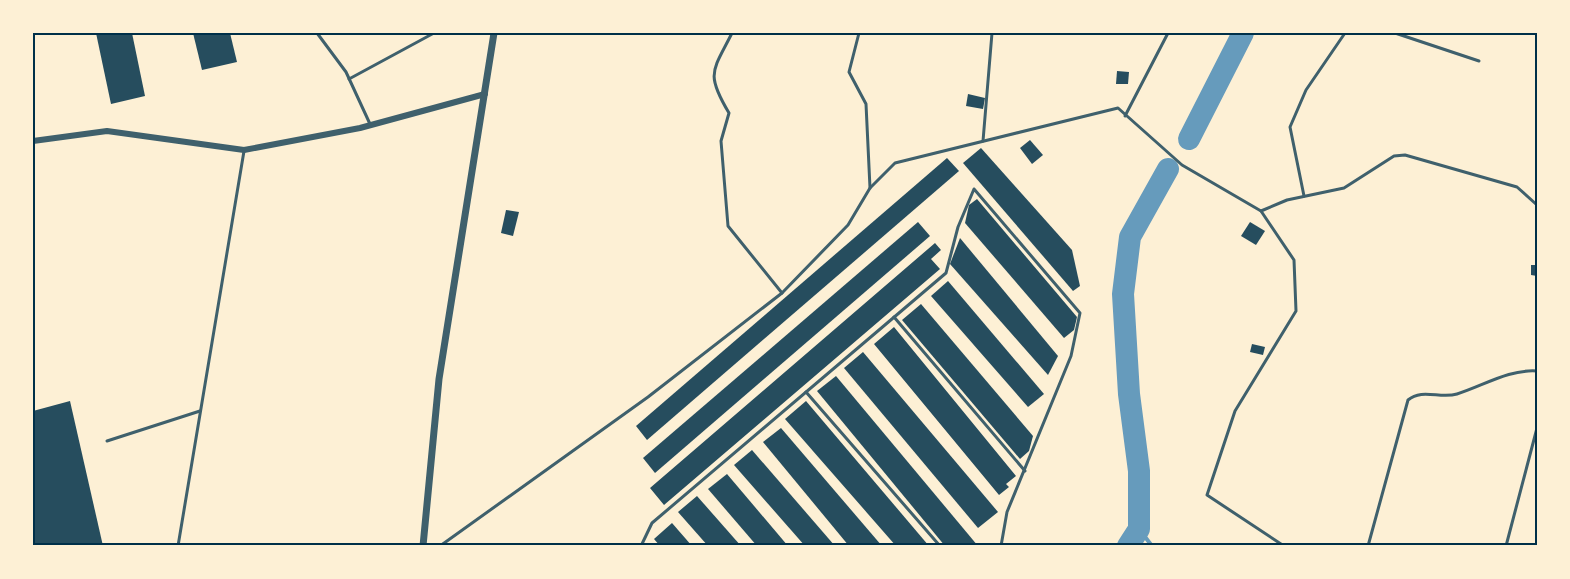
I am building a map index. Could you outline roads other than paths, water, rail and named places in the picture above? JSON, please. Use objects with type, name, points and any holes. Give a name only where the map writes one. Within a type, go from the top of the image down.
[{"type":"street","points":[[423,546],[439,379],[494,33]]},
{"type":"street","points":[[33,141],[107,131],[244,150],[371,125],[485,94]]},
{"type":"lane","points":[[317,33],[349,79],[371,125]]},
{"type":"lane","points":[[349,79],[434,33]]},
{"type":"lane","points":[[732,33],[712,73],[717,94],[729,113],[721,141],[728,226],[782,292]]},
{"type":"lane","points":[[859,33],[849,72],[866,104],[870,188]]},
{"type":"lane","points":[[983,141],[992,33]]},
{"type":"lane","points":[[1125,116],[1168,33]]},
{"type":"lane","points":[[1304,196],[1290,127],[1306,90],[1345,33]]},
{"type":"lane","points":[[1395,33],[1479,61]]},
{"type":"lane","points":[[440,546],[648,397],[782,292],[848,225],[870,188],[895,163],[1118,108],[1182,165],[1261,211],[1294,260],[1296,311],[1235,411],[1207,495],[1284,546]]},
{"type":"lane","points":[[178,546],[244,150]]},
{"type":"lane","points":[[1261,211],[1304,196],[1344,188],[1394,156],[1405,154],[1517,187],[1537,205]]},
{"type":"lane","points":[[641,546],[652,522],[946,273],[958,227],[974,189],[1080,313],[1071,356],[1006,512],[1001,546]]},
{"type":"lane","points":[[894,317],[1025,471]]},
{"type":"lane","points":[[1368,546],[1408,400],[1422,393],[1456,394],[1500,378],[1537,370]]},
{"type":"lane","points":[[806,392],[940,546]]},
{"type":"lane","points":[[107,441],[200,411]]},
{"type":"lane","points":[[1506,546],[1537,428]]},
{"type":"waterway","points":[[1189,139],[1243,33]]},
{"type":"waterway","points":[[1128,546],[1139,529],[1139,471],[1129,394],[1123,294],[1130,237],[1168,169]]},
{"type":"waterway","points":[[1139,529],[1152,546]]}]
